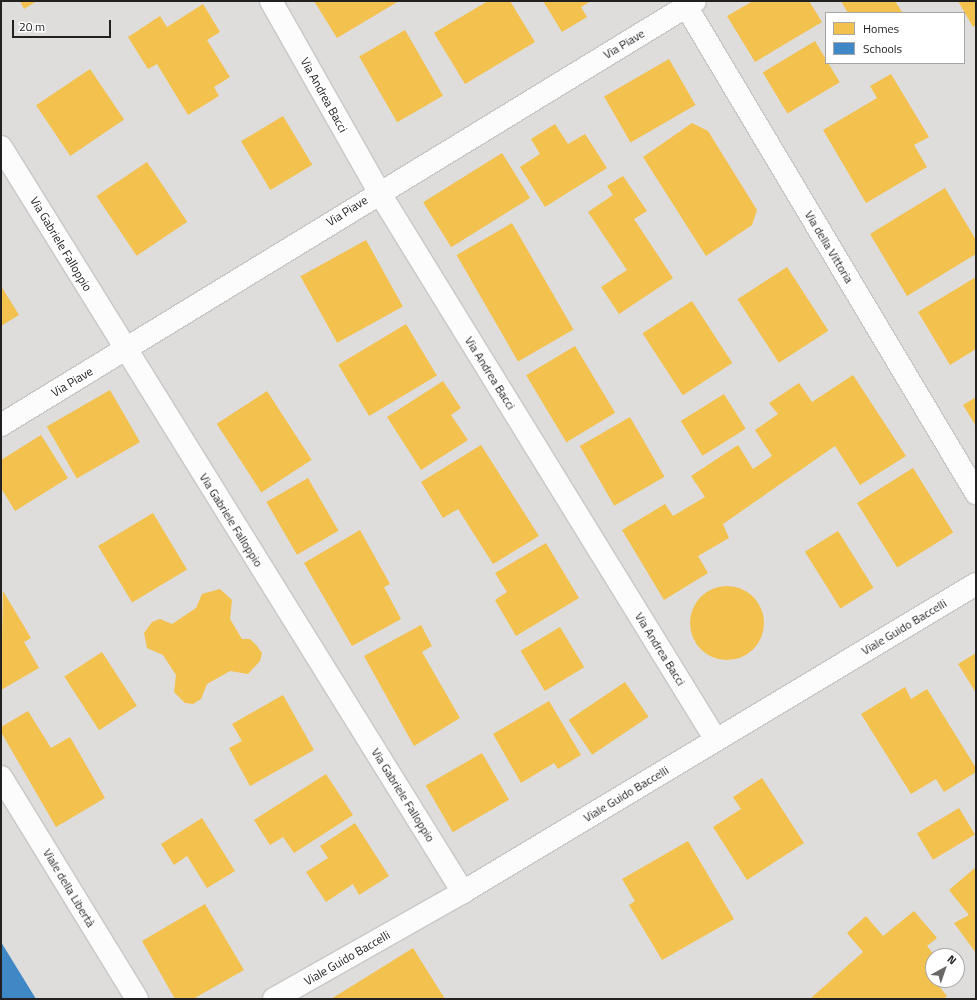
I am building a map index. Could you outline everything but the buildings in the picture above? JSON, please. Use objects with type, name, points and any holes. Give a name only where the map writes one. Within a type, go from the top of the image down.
[{"type":"street","name":"Via Andrea Bacci","points":[[271,1],[379,192],[716,740]]},
{"type":"street","name":"Via Piave","points":[[1,425],[688,3]]},
{"type":"street","name":"Via della Vittoria","points":[[688,3],[976,493]]},
{"type":"street","name":"Via Gabriele Falloppio","points":[[1,146],[125,350],[463,892]]},
{"type":"street","name":"Viale Guido Baccelli","points":[[274,999],[463,892],[976,584]]},
{"type":"street","name":"Viale della Libertà","points":[[1,776],[137,999]]},
{"type":"shaded area","points":[[1,1],[976,1],[976,999],[1,999]]}]
